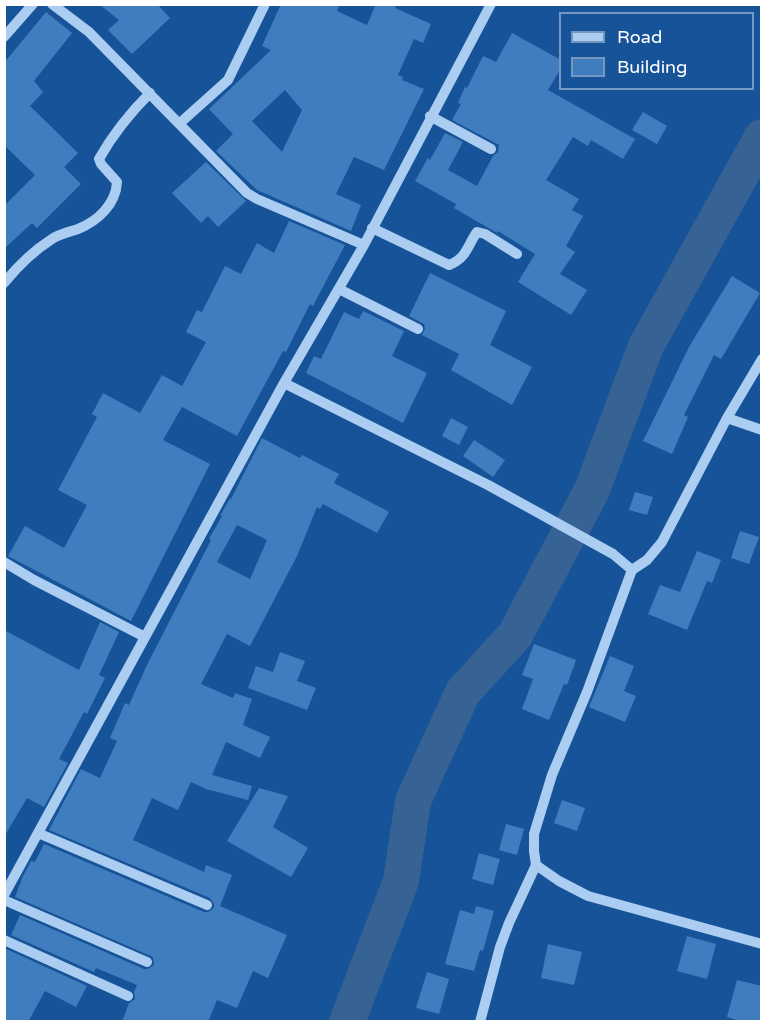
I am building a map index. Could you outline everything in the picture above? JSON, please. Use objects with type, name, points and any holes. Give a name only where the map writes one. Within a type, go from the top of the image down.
[{"type":"street","points":[[4,37],[33,4]]},
{"type":"street","points":[[52,4],[89,32],[248,193],[364,245]]},
{"type":"street","points":[[180,123],[228,80],[265,4]]},
{"type":"street","points":[[4,894],[284,383],[364,245],[491,4]]},
{"type":"street","points":[[4,283],[35,250],[54,237],[94,220],[111,204],[116,193],[117,182],[99,159],[108,142],[132,111],[150,93]]},
{"type":"street","points":[[430,116],[491,149]]},
{"type":"street","points":[[372,228],[449,266],[458,262],[465,255],[477,232],[485,234],[517,254]]},
{"type":"street","points":[[339,289],[418,329]]},
{"type":"street","points":[[480,1022],[500,947],[536,865],[534,834],[552,775],[587,692],[632,570],[647,560],[662,542],[727,418],[762,359]]},
{"type":"street","points":[[284,383],[488,485],[613,554],[632,570]]},
{"type":"street","points":[[727,418],[762,430]]},
{"type":"street","points":[[4,562],[34,580],[145,637]]},
{"type":"street","points":[[38,833],[207,905]]},
{"type":"street","points":[[536,865],[559,881],[588,896],[762,944]]},
{"type":"street","points":[[4,900],[147,962]]},
{"type":"street","points":[[4,940],[128,996]]},
{"type":"building","points":[[99,4],[157,4],[170,18],[132,54],[108,30],[119,20]]},
{"type":"building","points":[[281,4],[340,4],[337,11],[367,25],[376,4],[397,4],[395,8],[431,24],[423,43],[414,39],[398,75],[403,77],[402,80],[424,89],[384,170],[354,157],[336,194],[361,205],[351,231],[257,190],[216,151],[233,134],[209,109],[271,50],[262,46]],"holes":[[[285,90],[302,110],[282,152],[252,121]]]},
{"type":"building","points":[[46,12],[72,33],[34,81],[43,92],[30,106],[78,153],[64,167],[81,184],[37,228],[32,223],[4,249],[4,206],[35,175],[4,145],[4,63]]},
{"type":"building","points":[[512,33],[559,59],[559,71],[548,90],[635,139],[623,159],[591,140],[588,146],[573,137],[546,180],[579,199],[572,210],[583,216],[566,246],[575,252],[560,274],[587,290],[571,315],[518,282],[535,254],[454,208],[456,204],[415,181],[445,133],[463,142],[448,170],[477,186],[493,156],[498,152],[499,145],[452,120],[461,104],[458,103],[465,87],[467,88],[483,56],[496,62]]},
{"type":"building","points":[[643,112],[667,126],[657,144],[632,130]]},
{"type":"building","points":[[206,162],[246,201],[218,227],[208,216],[201,223],[172,193]]},
{"type":"building","points":[[289,221],[345,245],[313,306],[310,304],[286,352],[283,351],[237,436],[182,407],[163,440],[210,464],[131,621],[8,556],[25,526],[64,548],[87,505],[58,490],[97,417],[92,414],[103,393],[140,413],[162,375],[182,386],[206,342],[186,332],[197,310],[202,312],[225,266],[241,274],[257,243],[274,253]]},
{"type":"building","points":[[430,273],[506,311],[490,345],[532,367],[512,405],[451,370],[459,354],[422,335],[425,329],[424,324],[409,316]]},
{"type":"building","points":[[732,276],[760,293],[721,359],[714,355],[684,415],[688,417],[672,454],[643,441],[689,347]]},
{"type":"building","points":[[363,311],[404,331],[392,356],[427,373],[403,423],[306,373],[314,356],[321,359],[344,312],[359,319]]},
{"type":"building","points":[[451,418],[468,427],[459,445],[442,436]]},
{"type":"building","points":[[262,438],[300,458],[302,455],[339,474],[334,483],[389,512],[377,533],[323,504],[320,509],[317,507],[297,556],[250,646],[227,634],[201,684],[233,698],[235,693],[252,699],[243,725],[270,737],[260,758],[226,742],[212,775],[252,786],[248,800],[206,789],[191,782],[178,810],[152,798],[133,840],[204,872],[206,865],[232,875],[220,906],[287,935],[268,978],[253,971],[237,1008],[217,1000],[208,1022],[122,1022],[129,1003],[135,999],[134,992],[137,985],[96,968],[94,972],[11,935],[20,915],[144,969],[154,965],[153,957],[15,897],[31,861],[35,862],[44,844],[204,912],[214,908],[210,898],[49,830],[81,769],[100,778],[117,741],[110,738],[125,703],[129,705],[211,540],[209,539],[222,516],[220,516]],"holes":[[[237,525],[267,540],[250,579],[217,562]]]},
{"type":"building","points":[[474,440],[505,460],[493,477],[463,456]]},
{"type":"building","points":[[635,492],[653,497],[647,515],[629,510]]},
{"type":"building","points":[[740,531],[759,537],[749,564],[731,558]]},
{"type":"building","points":[[697,551],[721,560],[712,583],[707,581],[687,630],[648,614],[660,585],[680,592]]},
{"type":"building","points":[[100,622],[119,632],[99,675],[105,678],[87,714],[84,712],[59,759],[68,763],[44,807],[27,798],[4,837],[4,630],[79,670]]},
{"type":"building","points":[[534,644],[576,660],[567,685],[564,684],[549,720],[522,709],[533,679],[522,675]]},
{"type":"building","points":[[280,652],[305,661],[297,681],[316,688],[307,710],[248,688],[256,666],[273,672]]},
{"type":"building","points":[[610,656],[634,666],[624,691],[636,696],[625,722],[589,707]]},
{"type":"building","points":[[259,788],[288,796],[273,827],[308,848],[291,877],[227,841]]},
{"type":"building","points":[[562,800],[585,808],[577,831],[554,823]]},
{"type":"building","points":[[506,824],[524,829],[517,855],[499,850]]},
{"type":"building","points":[[479,853],[500,859],[493,885],[472,879]]},
{"type":"building","points":[[476,906],[494,911],[483,951],[480,950],[474,971],[445,964],[460,910],[474,914]]},
{"type":"building","points":[[687,936],[716,944],[707,979],[677,971]]},
{"type":"building","points":[[548,944],[582,952],[574,985],[541,978]]},
{"type":"building","points":[[4,948],[87,986],[76,1007],[45,991],[28,1022],[4,1022]]},
{"type":"building","points":[[427,972],[449,979],[439,1014],[416,1008]]},
{"type":"building","points":[[737,980],[762,986],[760,1022],[742,1022],[727,1017]]},
{"type":"waterway","points":[[347,1022],[401,881],[413,801],[463,692],[515,635],[592,490],[646,346],[762,137]]}]
